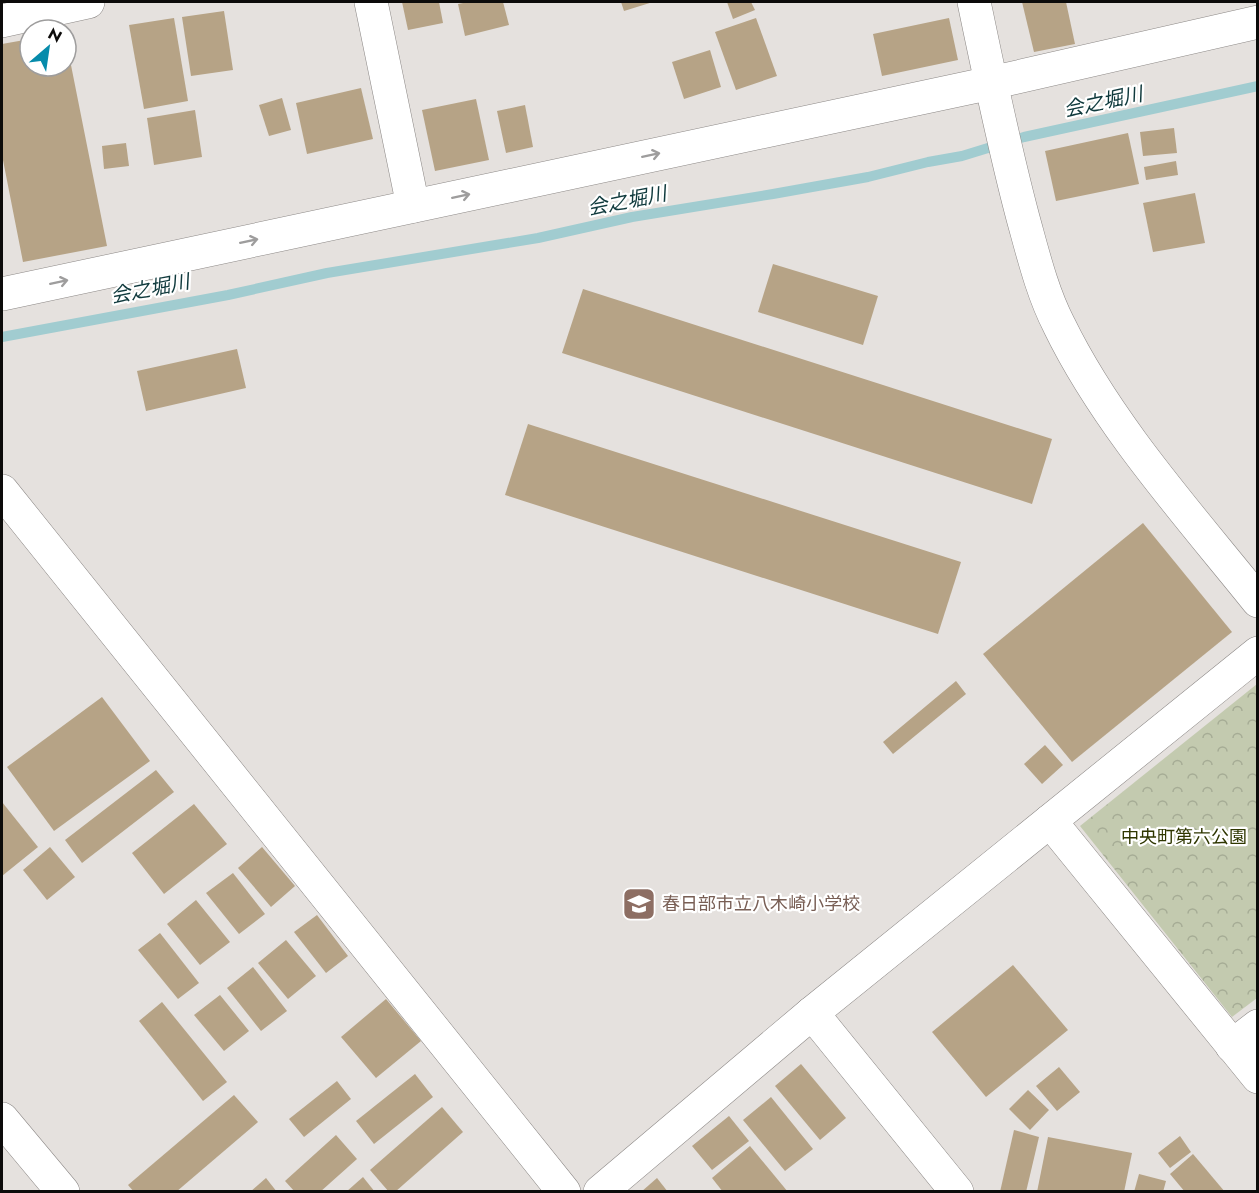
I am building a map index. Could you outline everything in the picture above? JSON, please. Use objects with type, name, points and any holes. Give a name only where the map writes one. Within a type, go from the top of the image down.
[{"type":"street","points":[[371,2],[413,206]]},
{"type":"street","points":[[974,2],[1014,185],[1042,283],[1059,325],[1091,381],[1139,452],[1257,601]]},
{"type":"street","points":[[2,21],[75,3]]},
{"type":"street","points":[[2,294],[413,206],[994,96],[1257,22]]},
{"type":"street","points":[[2,492],[564,1191]]},
{"type":"street","points":[[600,1191],[812,1013],[1257,653]]},
{"type":"street","points":[[1050,821],[1257,1077]]},
{"type":"street","points":[[812,1013],[957,1191]]},
{"type":"street","points":[[1232,1046],[1257,1026]]},
{"type":"street","points":[[2,1119],[63,1191]]},
{"type":"green space","name":"中央町第六公園","points":[[1257,684],[1257,998],[1232,1017],[1080,826]]},
{"type":"building","points":[[402,2],[439,2],[443,23],[408,30]]},
{"type":"building","points":[[503,2],[509,25],[465,36],[458,4]]},
{"type":"building","points":[[621,2],[653,2],[624,11]]},
{"type":"building","points":[[727,2],[751,2],[755,10],[733,19]]},
{"type":"building","points":[[1022,2],[1066,2],[1075,44],[1034,52]]},
{"type":"building","points":[[224,11],[233,70],[191,76],[182,17]]},
{"type":"building","points":[[174,18],[188,101],[144,109],[129,25]]},
{"type":"building","points":[[756,18],[777,76],[736,90],[715,32]]},
{"type":"building","points":[[949,18],[958,60],[882,76],[873,34]]},
{"type":"building","points":[[18,41],[18,78],[74,78],[107,246],[23,262],[2,155],[2,44]]},
{"type":"building","points":[[710,50],[721,87],[684,99],[672,62]]},
{"type":"building","points":[[361,88],[373,139],[307,154],[296,103]]},
{"type":"building","points":[[282,98],[291,130],[269,136],[259,105]]},
{"type":"building","points":[[476,99],[489,160],[435,171],[422,110]]},
{"type":"building","points":[[525,105],[533,147],[506,153],[497,111]]},
{"type":"building","points":[[195,110],[202,157],[154,165],[147,118]]},
{"type":"building","points":[[1174,128],[1177,153],[1143,156],[1140,132]]},
{"type":"building","points":[[1128,133],[1139,184],[1056,201],[1045,151]]},
{"type":"building","points":[[126,143],[129,166],[104,169],[102,146]]},
{"type":"building","points":[[1176,161],[1178,175],[1146,180],[1144,167]]},
{"type":"building","points":[[1195,193],[1205,243],[1153,252],[1143,203]]},
{"type":"building","points":[[773,264],[878,296],[863,345],[758,312]]},
{"type":"building","points":[[583,289],[1052,439],[1032,504],[562,353]]},
{"type":"building","points":[[237,349],[246,388],[146,411],[137,371]]},
{"type":"building","points":[[528,424],[961,562],[938,634],[505,495]]},
{"type":"building","points":[[1143,523],[1232,632],[1072,762],[983,654]]},
{"type":"building","points":[[956,681],[966,694],[893,754],[883,742]]},
{"type":"building","points":[[102,697],[150,761],[54,831],[7,767]]},
{"type":"building","points":[[1045,745],[1063,765],[1042,784],[1024,764]]},
{"type":"building","points":[[156,770],[174,792],[82,863],[65,840]]},
{"type":"building","points":[[2,802],[38,847],[2,876]]},
{"type":"building","points":[[194,804],[227,844],[164,894],[132,853]]},
{"type":"building","points":[[50,847],[75,877],[47,900],[23,870]]},
{"type":"building","points":[[262,847],[295,886],[271,907],[238,868]]},
{"type":"building","points":[[233,873],[265,914],[239,934],[206,893]]},
{"type":"building","points":[[196,900],[230,942],[200,965],[167,924]]},
{"type":"building","points":[[317,915],[348,956],[326,973],[294,932]]},
{"type":"building","points":[[160,933],[199,983],[178,999],[138,950]]},
{"type":"building","points":[[286,940],[316,976],[288,999],[258,963]]},
{"type":"building","points":[[1013,965],[1068,1030],[986,1097],[932,1032]]},
{"type":"building","points":[[253,967],[287,1011],[261,1031],[227,988]]},
{"type":"building","points":[[220,995],[249,1031],[224,1051],[194,1015]]},
{"type":"building","points":[[386,999],[421,1041],[376,1078],[341,1037]]},
{"type":"building","points":[[162,1002],[227,1082],[203,1101],[139,1021]]},
{"type":"building","points":[[801,1064],[846,1118],[820,1140],[775,1086]]},
{"type":"building","points":[[1059,1067],[1080,1092],[1057,1111],[1036,1086]]},
{"type":"building","points":[[415,1074],[433,1097],[374,1144],[356,1121]]},
{"type":"building","points":[[337,1081],[351,1099],[304,1137],[289,1119]]},
{"type":"building","points":[[1028,1090],[1049,1110],[1030,1130],[1009,1109]]},
{"type":"building","points":[[234,1095],[258,1122],[176,1192],[134,1192],[128,1185]]},
{"type":"building","points":[[771,1097],[813,1149],[785,1171],[743,1120]]},
{"type":"building","points":[[442,1107],[463,1132],[395,1192],[389,1192],[370,1170]]},
{"type":"building","points":[[729,1116],[749,1141],[712,1170],[692,1146]]},
{"type":"building","points":[[1014,1130],[1039,1137],[1026,1192],[1000,1192]]},
{"type":"building","points":[[336,1135],[357,1159],[320,1192],[295,1192],[285,1181]]},
{"type":"building","points":[[1180,1136],[1191,1152],[1170,1168],[1158,1153]]},
{"type":"building","points":[[1048,1137],[1132,1153],[1124,1192],[1037,1192]]},
{"type":"building","points":[[750,1146],[788,1192],[723,1192],[712,1178]]},
{"type":"building","points":[[1193,1154],[1225,1192],[1185,1192],[1170,1174]]},
{"type":"building","points":[[1139,1174],[1166,1181],[1163,1192],[1134,1192]]},
{"type":"building","points":[[363,1177],[375,1192],[346,1192]]},
{"type":"building","points":[[266,1178],[277,1192],[250,1192]]},
{"type":"building","points":[[657,1178],[668,1192],[641,1192]]},
{"type":"waterway","name":"会之堀川","points":[[2,337],[228,295],[327,273],[538,238],[632,217],[868,177],[962,156],[1024,137],[1258,86]]},
{"type":"place","name":"春日部市立八木崎小学校","points":[[639,904]]}]
